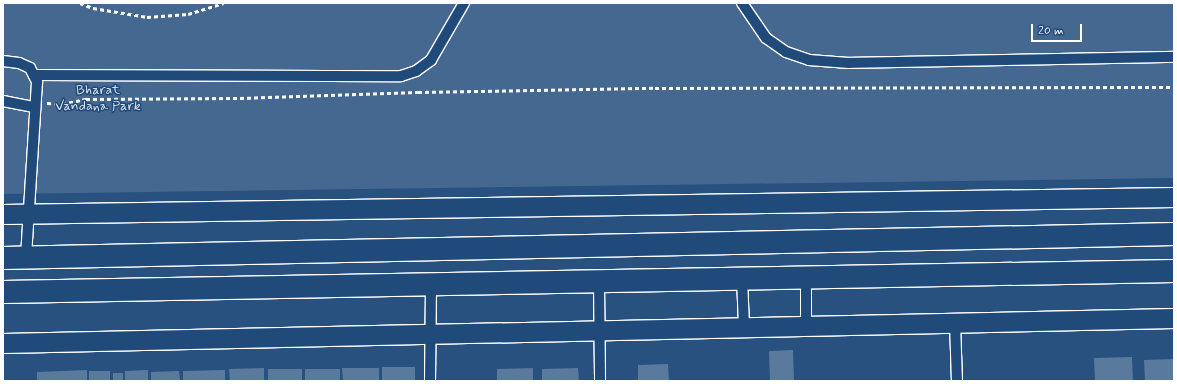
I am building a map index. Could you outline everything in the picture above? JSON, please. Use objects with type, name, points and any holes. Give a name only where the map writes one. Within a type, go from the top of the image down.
[{"type":"street","points":[[3,214],[1174,197]]},
{"type":"street","points":[[3,258],[1174,234]]},
{"type":"street","points":[[3,292],[1174,271]]},
{"type":"street","points":[[3,344],[744,326],[1174,318]]},
{"type":"lane","points":[[3,61],[19,63],[34,74],[401,76],[416,71],[431,60],[464,3]]},
{"type":"lane","points":[[742,3],[766,38],[786,52],[809,60],[864,63],[1174,57]]},
{"type":"lane","points":[[26,258],[27,214],[35,104],[34,74]]},
{"type":"lane","points":[[3,101],[35,104]]},
{"type":"lane","points":[[806,277],[806,325]]},
{"type":"lane","points":[[742,278],[744,326]]},
{"type":"lane","points":[[599,281],[600,381]]},
{"type":"lane","points":[[430,381],[429,334],[431,284]]},
{"type":"lane","points":[[955,322],[957,381]]},
{"type":"path","points":[[80,3],[93,8],[147,16],[188,14],[222,3]]},
{"type":"path","points":[[35,104],[62,104],[86,99],[240,98],[418,92],[663,88],[1174,87]]},
{"type":"green space","name":"Bharat Vandana Park","points":[[3,3],[1174,3],[1174,178],[3,194]]},
{"type":"building","points":[[793,350],[794,381],[770,381],[769,351]]},
{"type":"building","points":[[1132,357],[1133,381],[1095,381],[1094,358]]},
{"type":"building","points":[[1174,359],[1174,381],[1145,381],[1144,360]]},
{"type":"building","points":[[668,364],[669,381],[638,381],[638,365]]},
{"type":"building","points":[[382,367],[415,367],[415,381],[382,381]]},
{"type":"building","points":[[264,368],[264,381],[230,381],[229,369]]},
{"type":"building","points":[[342,368],[379,368],[379,381],[343,381]]},
{"type":"building","points":[[533,368],[533,381],[497,381],[497,369]]},
{"type":"building","points":[[578,368],[579,381],[542,381],[542,369]]},
{"type":"building","points":[[268,369],[302,369],[302,381],[268,381]]},
{"type":"building","points":[[305,369],[340,369],[340,381],[305,381]]},
{"type":"building","points":[[87,370],[87,381],[37,381],[37,372]]},
{"type":"building","points":[[148,370],[148,381],[125,381],[125,371]]},
{"type":"building","points":[[225,370],[225,381],[183,381],[183,371]]},
{"type":"building","points":[[89,371],[110,371],[110,381],[89,381]]},
{"type":"building","points":[[179,371],[180,381],[151,381],[151,372]]},
{"type":"building","points":[[113,373],[123,373],[123,381],[113,381]]}]
